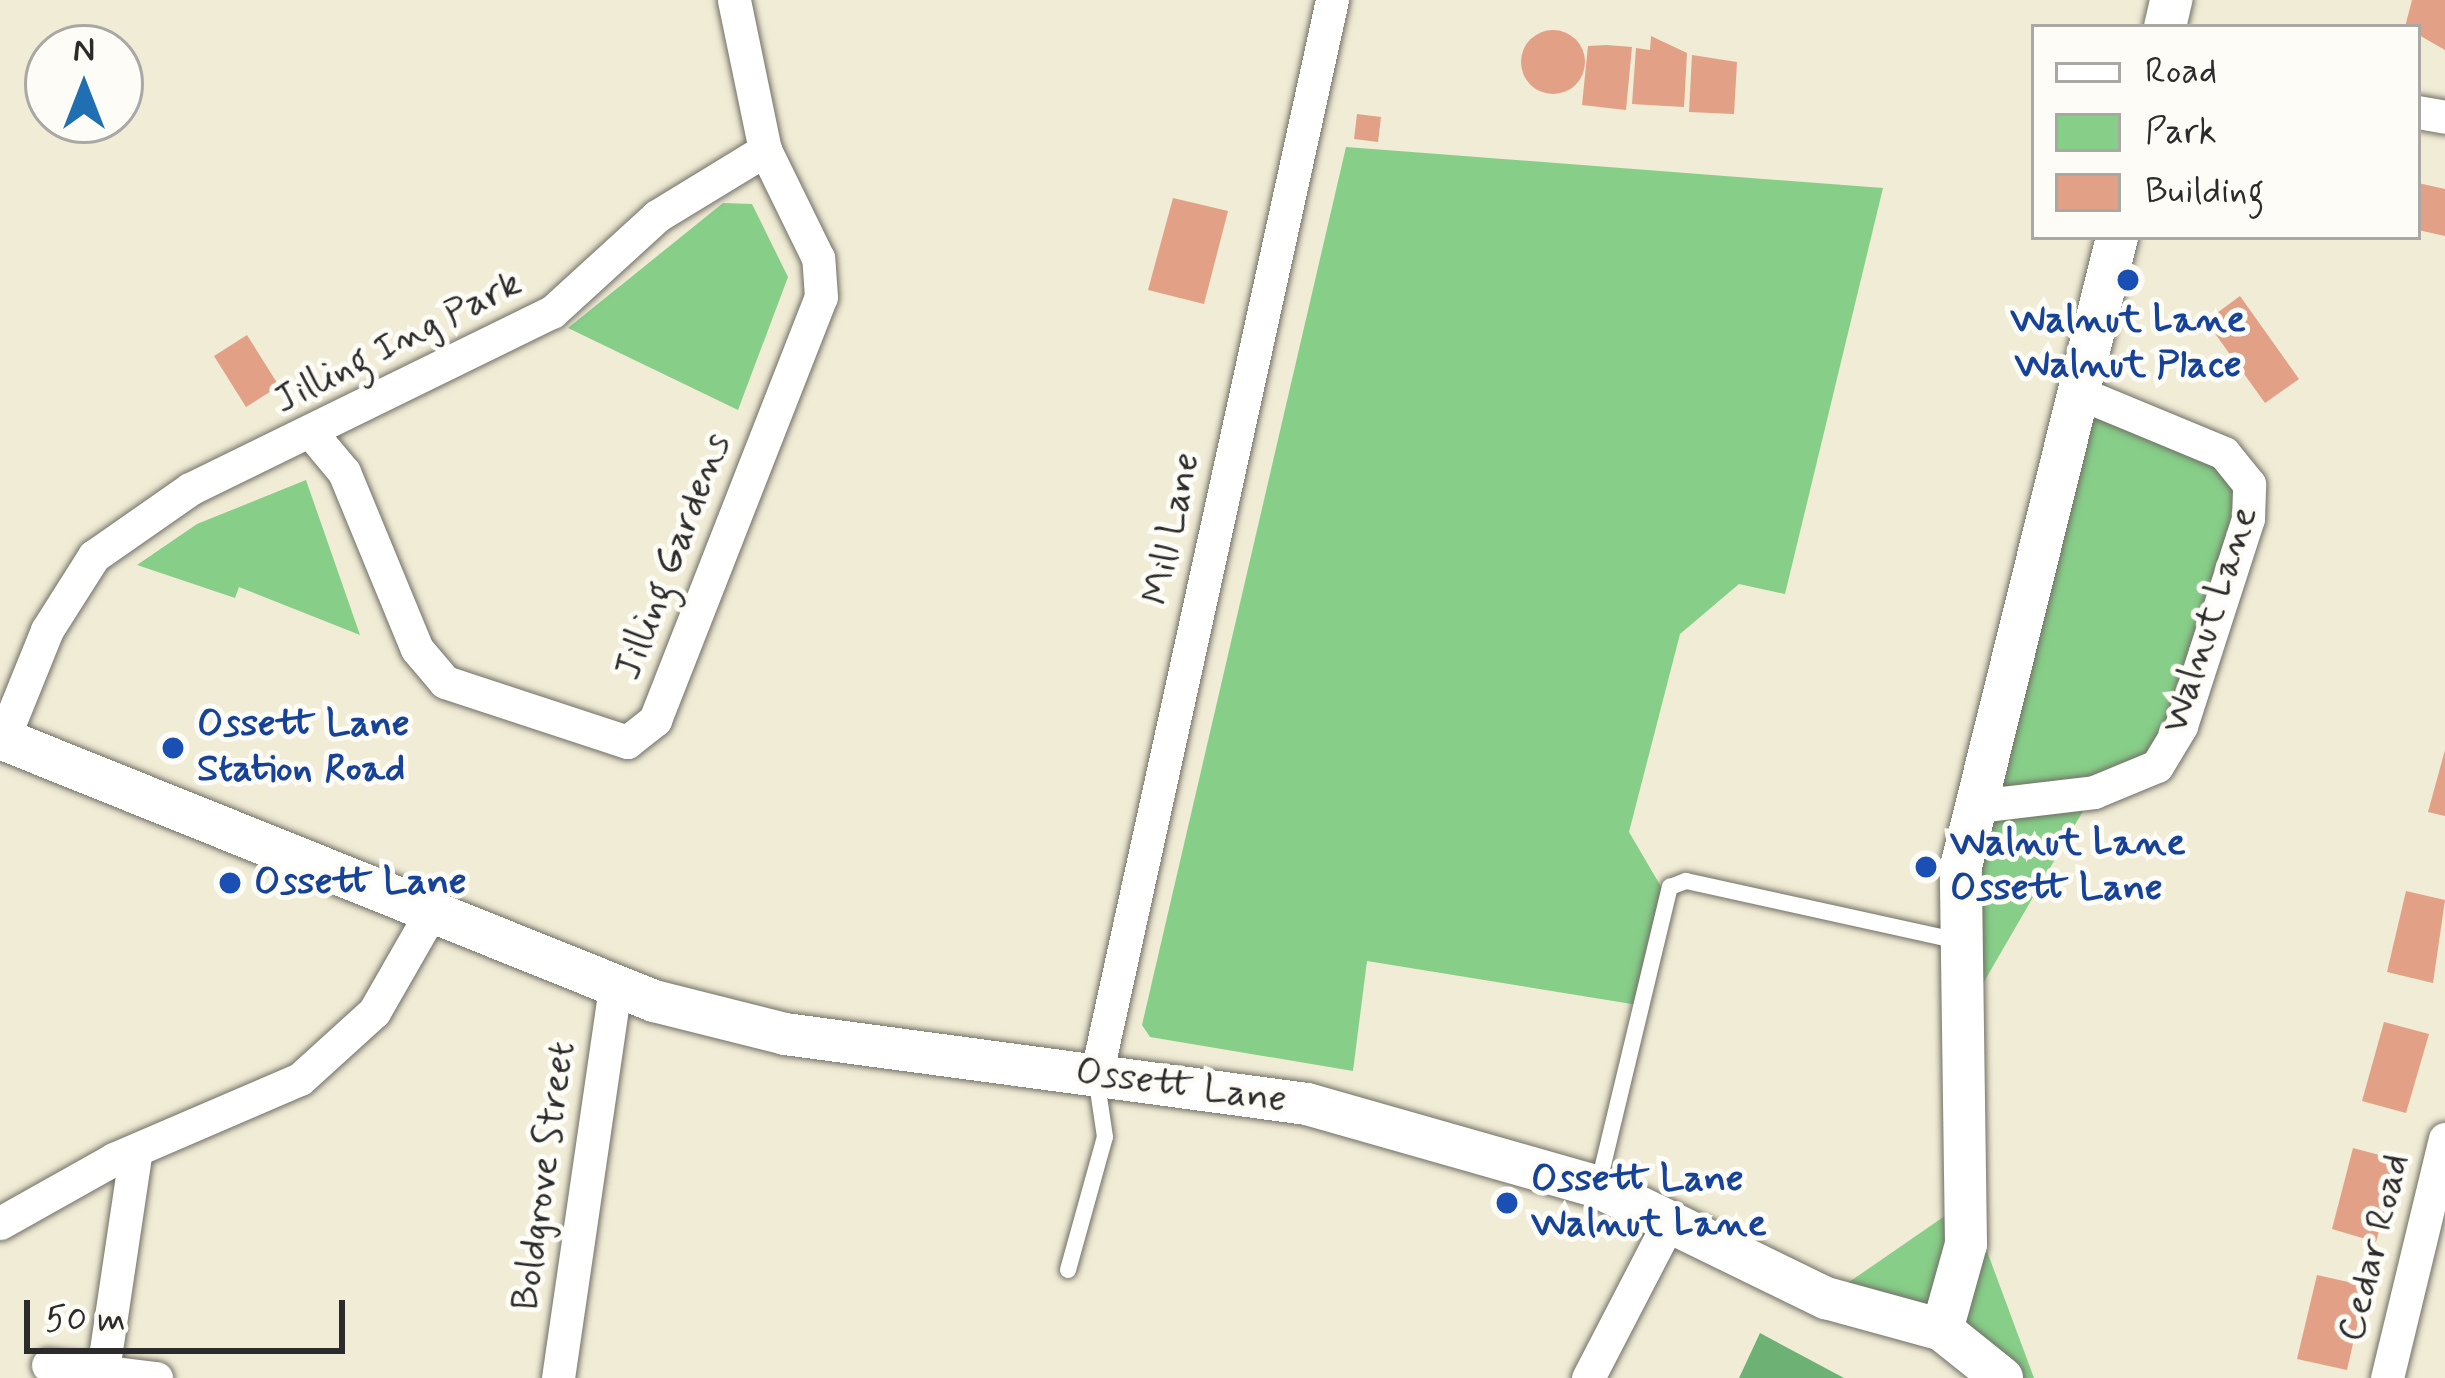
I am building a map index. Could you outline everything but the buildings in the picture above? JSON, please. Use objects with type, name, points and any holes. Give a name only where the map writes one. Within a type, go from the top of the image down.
[{"type":"street","points":[[734,0],[765,150]]},
{"type":"street","name":"Mill Lane","points":[[1096,1076],[1332,0]]},
{"type":"street","name":"Jilling Gardens","points":[[313,435],[344,472],[401,617],[445,682],[627,742],[655,720],[821,297],[818,258],[765,150]]},
{"type":"street","name":"Jilling Ing Park","points":[[1,739],[47,630],[94,556],[190,490],[313,435],[552,312],[657,215],[765,150]]},
{"type":"street","points":[[1942,1330],[1966,1244],[1958,941],[1977,806],[2116,240]]},
{"type":"street","name":"Walnut Lane","points":[[1977,806],[2094,792],[2157,766],[2181,726],[2252,501],[2241,467],[2213,446],[2077,392]]},
{"type":"street","name":"Ossett Lane","points":[[1,739],[429,916],[615,987],[785,1034],[1306,1104],[1598,1187],[1826,1298],[1942,1330],[2002,1378]]},
{"type":"street","points":[[0,1223],[136,1150],[300,1079],[374,1012],[429,916]]},
{"type":"street","name":"Boldgrove Street","points":[[558,1378],[615,987]]},
{"type":"street","name":"Cedar Road","points":[[2387,1378],[2435,1221],[2445,1138]]},
{"type":"street","points":[[103,1370],[136,1150]]},
{"type":"street","points":[[1588,1378],[1670,1220]]},
{"type":"street","points":[[48,1365],[157,1378]]},
{"type":"lane","points":[[1598,1187],[1670,887],[1686,881],[1958,941]]},
{"type":"lane","points":[[1068,1270],[1102,1156],[1096,1076]]},
{"type":"green space","points":[[1346,147],[1883,188],[1785,594],[1739,584],[1680,634],[1629,832],[1663,890],[1638,1005],[1367,961],[1353,1071],[1150,1037],[1142,1025]]},
{"type":"green space","points":[[723,203],[752,204],[788,277],[738,410],[568,328]]},
{"type":"green space","points":[[2077,392],[2249,484],[2181,726],[2094,792],[1963,1018],[1961,867]]},
{"type":"green space","points":[[306,480],[360,635],[239,587],[235,598],[137,565],[197,524]]},
{"type":"green space","points":[[1968,1200],[2034,1378],[2002,1378],[1826,1298]]},
{"type":"green space","points":[[1760,1333],[1844,1378],[1739,1378]]},
{"type":"place","name":"Walnut Lane Walnut Place","points":[[2128,280]]},
{"type":"place","name":"Ossett Lane Station Road","points":[[173,748]]},
{"type":"place","name":"Walnut Lane Ossett Lane","points":[[1926,867]]},
{"type":"place","name":"Ossett Lane","points":[[230,883]]},
{"type":"place","name":"Ossett Lane Walnut Lane","points":[[1507,1203]]}]
